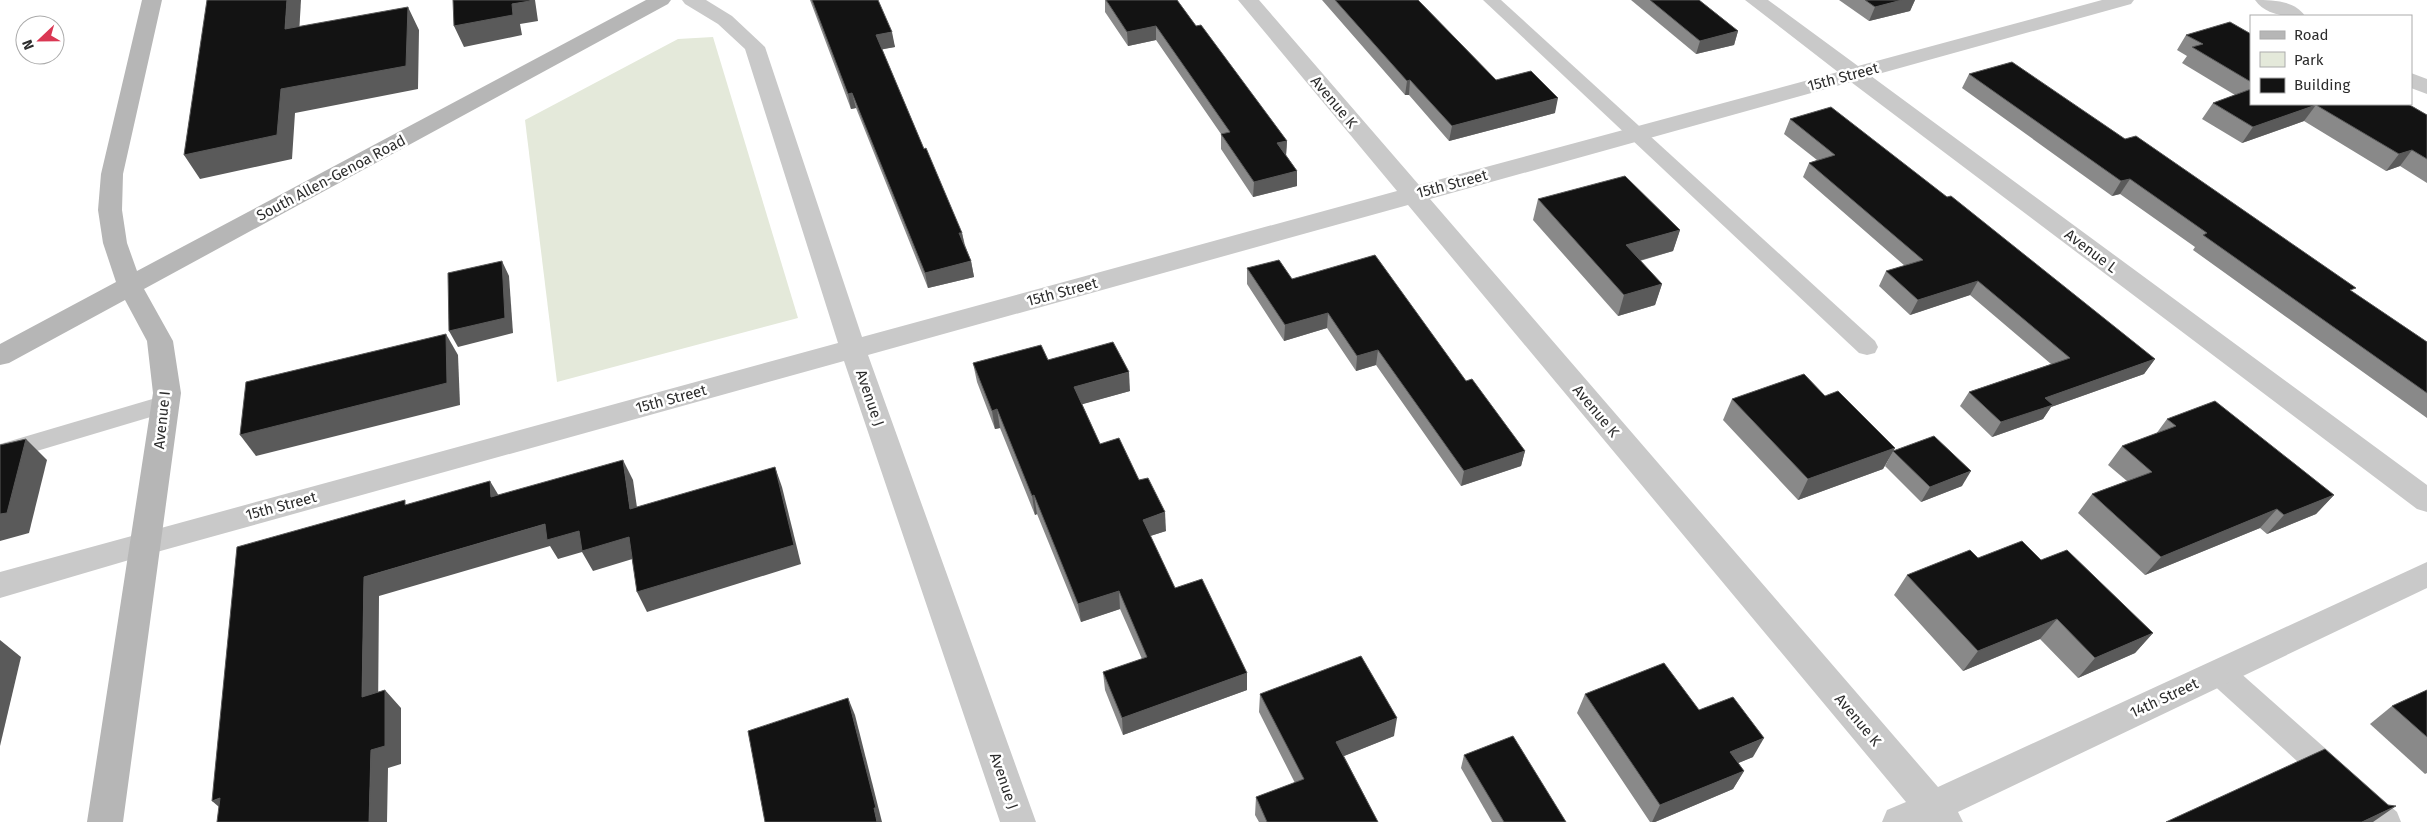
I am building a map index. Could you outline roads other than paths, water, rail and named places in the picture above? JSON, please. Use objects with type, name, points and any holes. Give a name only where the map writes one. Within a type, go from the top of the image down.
[{"type":"street","name":"Avenue I","points":[[105,822],[167,393],[160,341],[130,286],[115,243],[110,210],[112,174],[152,0]]},
{"type":"street","name":"South Allen-Genoa Road","points":[[0,356],[661,0]]},
{"type":"street","name":"Avenue J","points":[[692,0],[725,20],[755,47],[853,349],[1018,822]]},
{"type":"street","name":"Avenue K","points":[[1248,0],[1939,814]]},
{"type":"street","name":"Avenue L","points":[[1755,0],[2427,501]]},
{"type":"street","name":"15th Street","points":[[0,585],[146,543],[2124,0]]},
{"type":"street","points":[[2265,0],[2293,15]]},
{"type":"street","points":[[2412,80],[2427,88]]},
{"type":"street","name":"14th Street","points":[[1900,822],[1939,814],[2219,672],[2427,574]]},
{"type":"lane","points":[[1491,0],[1867,347]]},
{"type":"lane","points":[[0,453],[166,404]]},
{"type":"lane","points":[[2219,672],[2386,822]]}]
